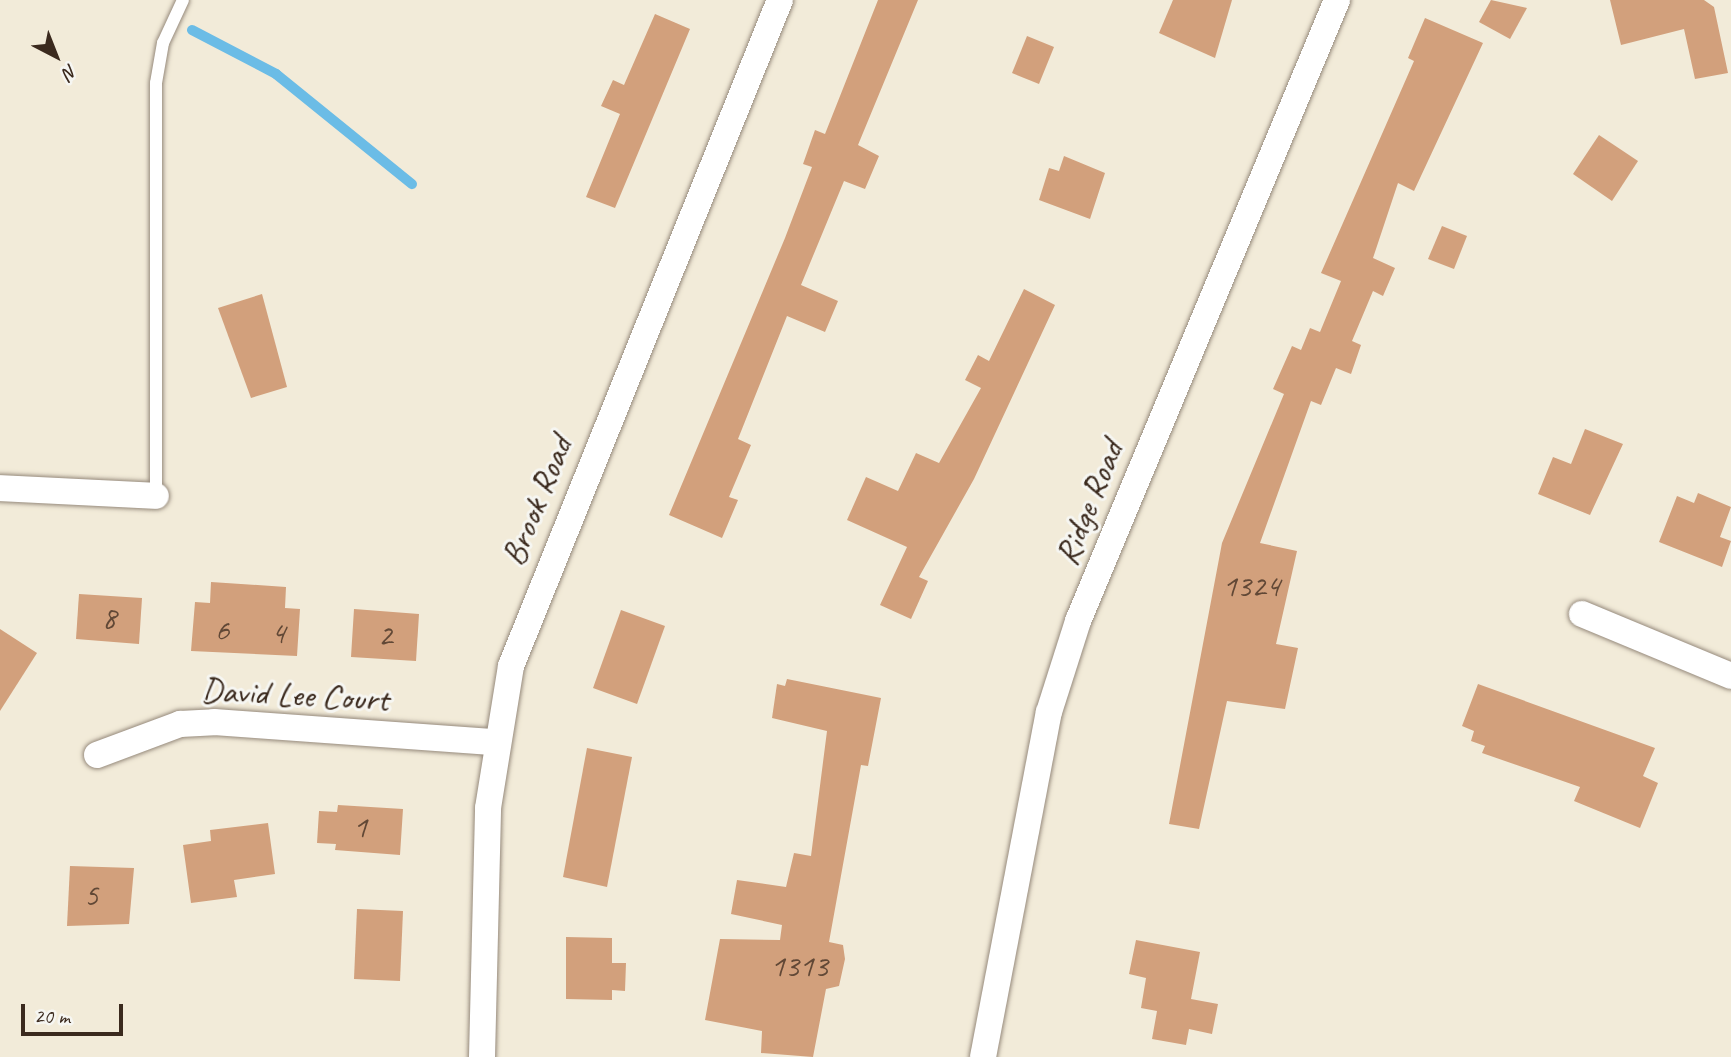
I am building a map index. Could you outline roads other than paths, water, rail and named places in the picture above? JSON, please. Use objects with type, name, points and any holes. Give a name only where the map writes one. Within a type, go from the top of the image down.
[{"type":"street","name":"Brook Road","points":[[482,1057],[495,742],[542,580],[780,0]]},
{"type":"street","name":"Ridge Road","points":[[983,1057],[1049,712],[1078,621],[1337,0]]},
{"type":"street","points":[[0,488],[156,496]]},
{"type":"street","points":[[1582,614],[1731,676]]},
{"type":"street","name":"David Lee Court","points":[[97,755],[169,727],[214,722],[495,742]]},
{"type":"lane","points":[[156,496],[156,83],[163,43],[183,0]]},
{"type":"waterway","points":[[192,30],[276,74],[412,184]]}]
